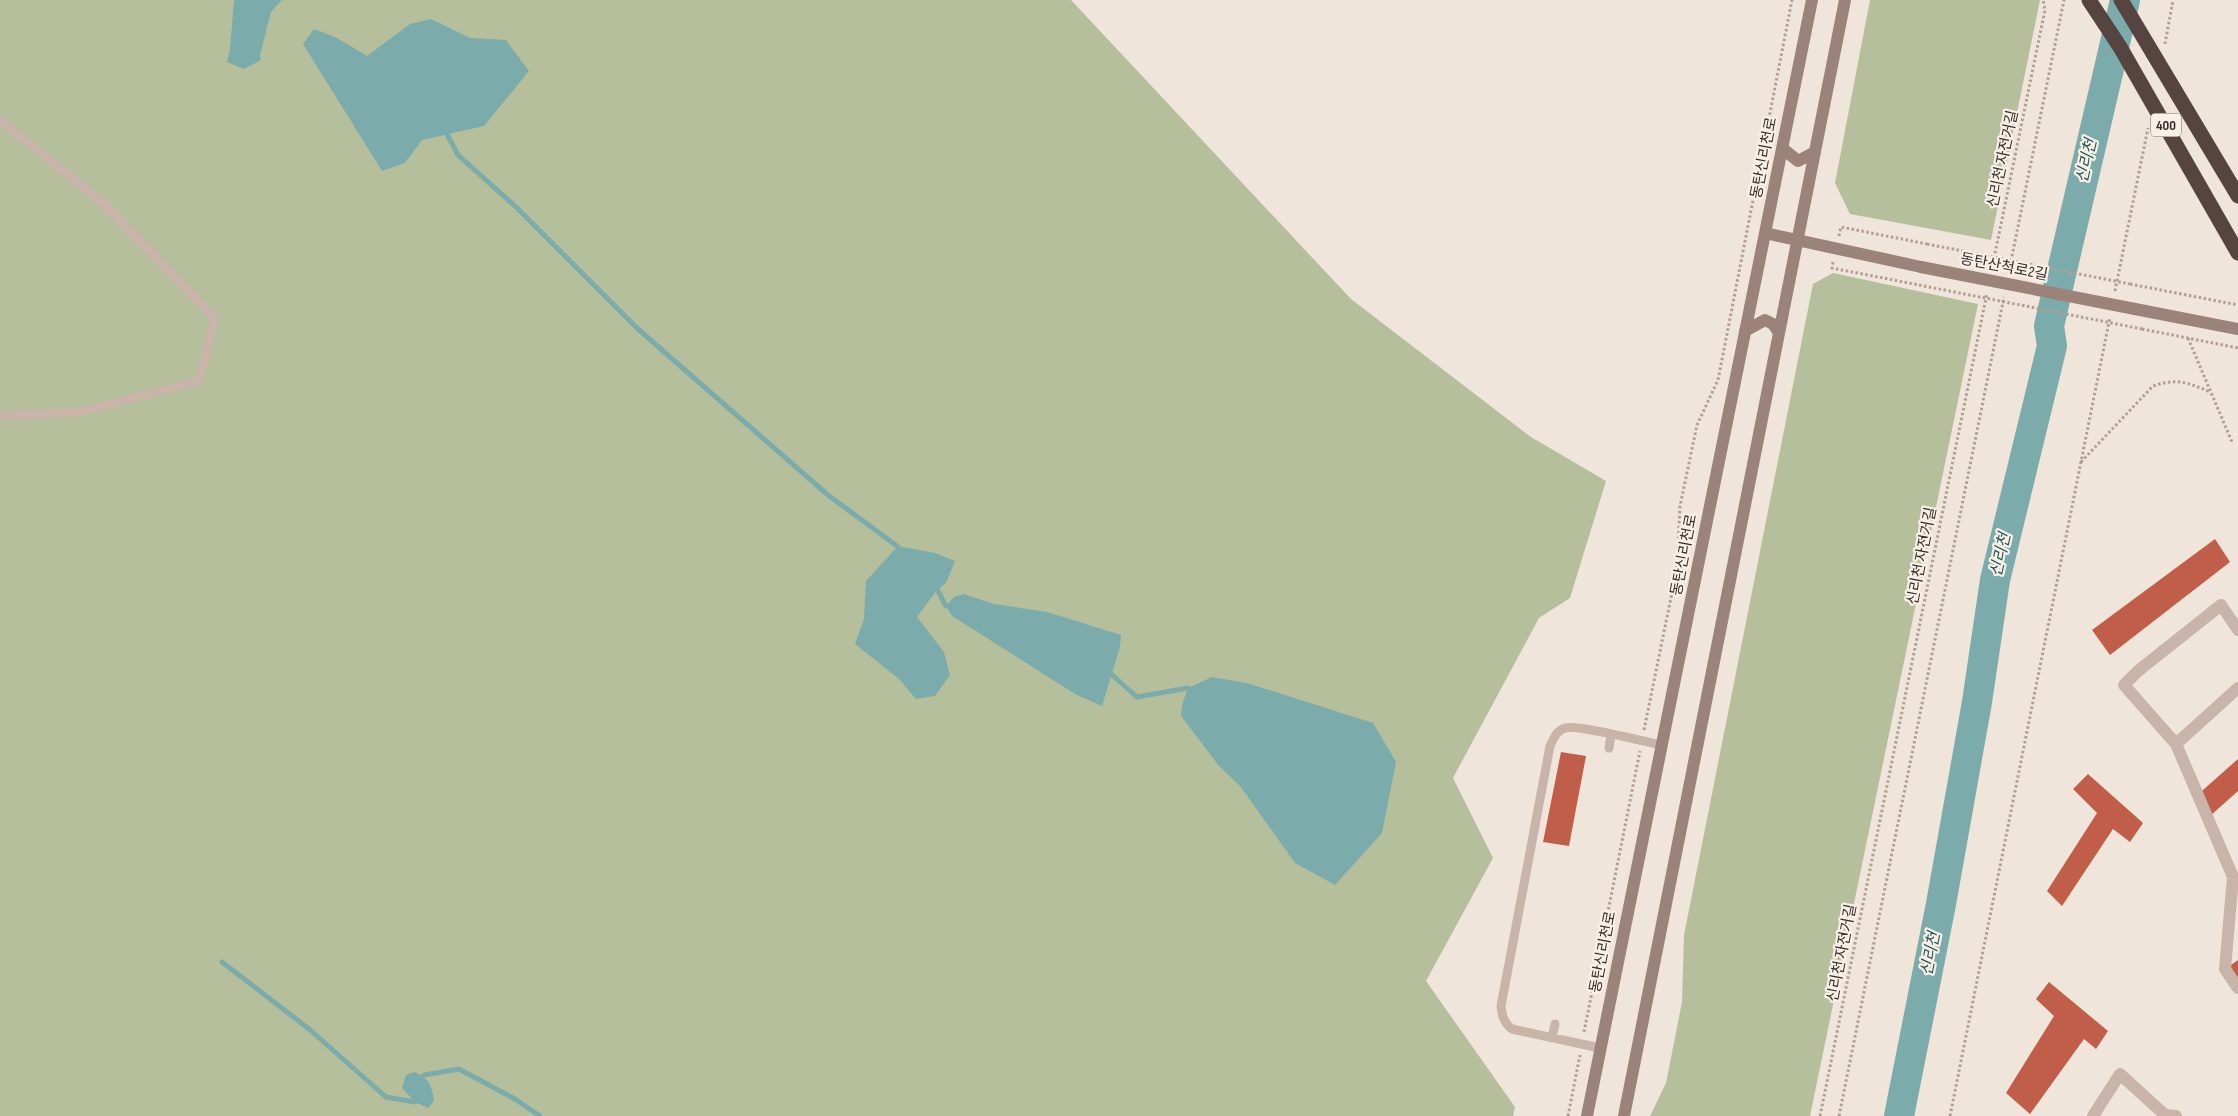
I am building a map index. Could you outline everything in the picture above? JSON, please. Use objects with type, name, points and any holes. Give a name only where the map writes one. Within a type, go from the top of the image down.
[{"type":"highway","name":"400","points":[[2089,0],[2125,55],[2238,253]]},
{"type":"highway","name":"400","points":[[2121,0],[2238,196]]},
{"type":"main road","name":"동탄신리천로","points":[[1587,1116],[1812,0]]},
{"type":"main road","points":[[1624,1116],[1845,0]]},
{"type":"main road","points":[[1782,148],[1798,161],[1815,152]]},
{"type":"main road","name":"동탄산척로2길","points":[[1765,233],[1921,267],[2238,330]]},
{"type":"main road","points":[[1745,331],[1765,320],[1773,324],[1779,333]]},
{"type":"street","points":[[2238,630],[2221,605],[2138,671],[2124,685],[2176,744],[2233,877],[2225,969],[2238,988]]},
{"type":"street","points":[[2176,744],[2238,688]]},
{"type":"street","points":[[2093,1116],[2120,1074],[2168,1116]]},
{"type":"lane","points":[[0,120],[103,203],[215,318],[199,381],[81,412],[0,416]]},
{"type":"lane","points":[[1600,1048],[1512,1029],[1506,1025],[1502,1018],[1501,1006],[1549,755],[1556,733],[1566,728],[1580,728],[1662,745]]},
{"type":"lane","points":[[1609,748],[1611,735]]},
{"type":"lane","points":[[1552,1038],[1555,1024]]},
{"type":"path","points":[[1568,1116],[1677,568],[1682,497],[1697,424],[1718,380],[1792,0]]},
{"type":"path","name":"신리천 자전거길","points":[[1991,276],[2045,10],[2043,0]]},
{"type":"path","points":[[2009,274],[2064,0]]},
{"type":"path","points":[[2164,48],[2173,0]]},
{"type":"path","points":[[2114,299],[2148,125]]},
{"type":"path","points":[[1841,228],[2238,306]]},
{"type":"path","points":[[1832,268],[2238,348]]},
{"type":"path","points":[[1739,274],[1756,278]]},
{"type":"path","name":"신리천 자전거길","points":[[1820,1116],[1989,286]]},
{"type":"path","points":[[1839,1116],[2005,294]]},
{"type":"path","points":[[1950,1116],[2112,308]]},
{"type":"path","points":[[2188,338],[2232,442]]},
{"type":"path","points":[[2081,462],[2153,386],[2168,381],[2186,382],[2210,392]]},
{"type":"green space","points":[[0,0],[1071,0],[1351,299],[1531,437],[1606,481],[1570,598],[1539,618],[1453,778],[1493,858],[1426,981],[1515,1107],[1513,1116],[0,1116]]},
{"type":"green space","points":[[1870,0],[2040,0],[1991,240],[1850,214],[1835,183]]},
{"type":"green space","points":[[1833,273],[1978,304],[1810,1116],[1650,1116],[1666,1083],[1682,1002],[1684,935],[1813,284]]},
{"type":"water","points":[[234,0],[282,0],[271,12],[260,55],[261,60],[244,69],[227,62],[230,50]]},
{"type":"water","points":[[431,19],[470,38],[506,40],[529,71],[484,126],[422,140],[405,163],[382,171],[303,44],[314,29],[337,38],[367,56],[410,24]]},
{"type":"water","points":[[898,546],[935,553],[955,561],[946,583],[937,590],[917,617],[944,652],[950,675],[935,696],[916,699],[899,679],[855,644],[864,619],[866,581]]},
{"type":"water","points":[[964,594],[994,604],[1047,612],[1121,635],[1120,647],[1102,706],[1075,694],[952,616],[946,606],[954,597]]},
{"type":"water","points":[[1212,677],[1247,683],[1373,723],[1396,762],[1382,833],[1335,885],[1295,863],[1240,786],[1219,766],[1181,716],[1182,705],[1188,688]]},
{"type":"water","points":[[414,1072],[426,1079],[431,1087],[434,1101],[428,1108],[415,1102],[402,1088],[406,1075]]},
{"type":"building","points":[[2215,539],[2230,562],[2110,655],[2092,630]]},
{"type":"building","points":[[1561,752],[1586,756],[1569,846],[1543,842]]},
{"type":"building","points":[[2238,759],[2238,791],[2210,816],[2195,797]]},
{"type":"building","points":[[2088,774],[2143,823],[2130,842],[2113,829],[2062,906],[2047,891],[2097,813],[2073,789]]},
{"type":"building","points":[[2238,960],[2238,989],[2225,969]]},
{"type":"building","points":[[2049,982],[2108,1031],[2096,1049],[2084,1039],[2030,1114],[2006,1093],[2054,1016],[2036,999]]},
{"type":"waterway","name":"신리천","points":[[1899,1116],[1941,904],[1977,702],[1995,580],[2052,346],[2049,326],[2125,0]]},
{"type":"waterway","points":[[447,134],[458,155],[515,206],[638,329],[828,495],[897,546]]},
{"type":"waterway","points":[[937,589],[946,606]]},
{"type":"waterway","points":[[1111,674],[1137,697],[1188,688]]},
{"type":"waterway","points":[[222,962],[309,1029],[386,1097],[415,1102]]},
{"type":"waterway","points":[[424,1075],[459,1069],[515,1099],[540,1116]]}]
